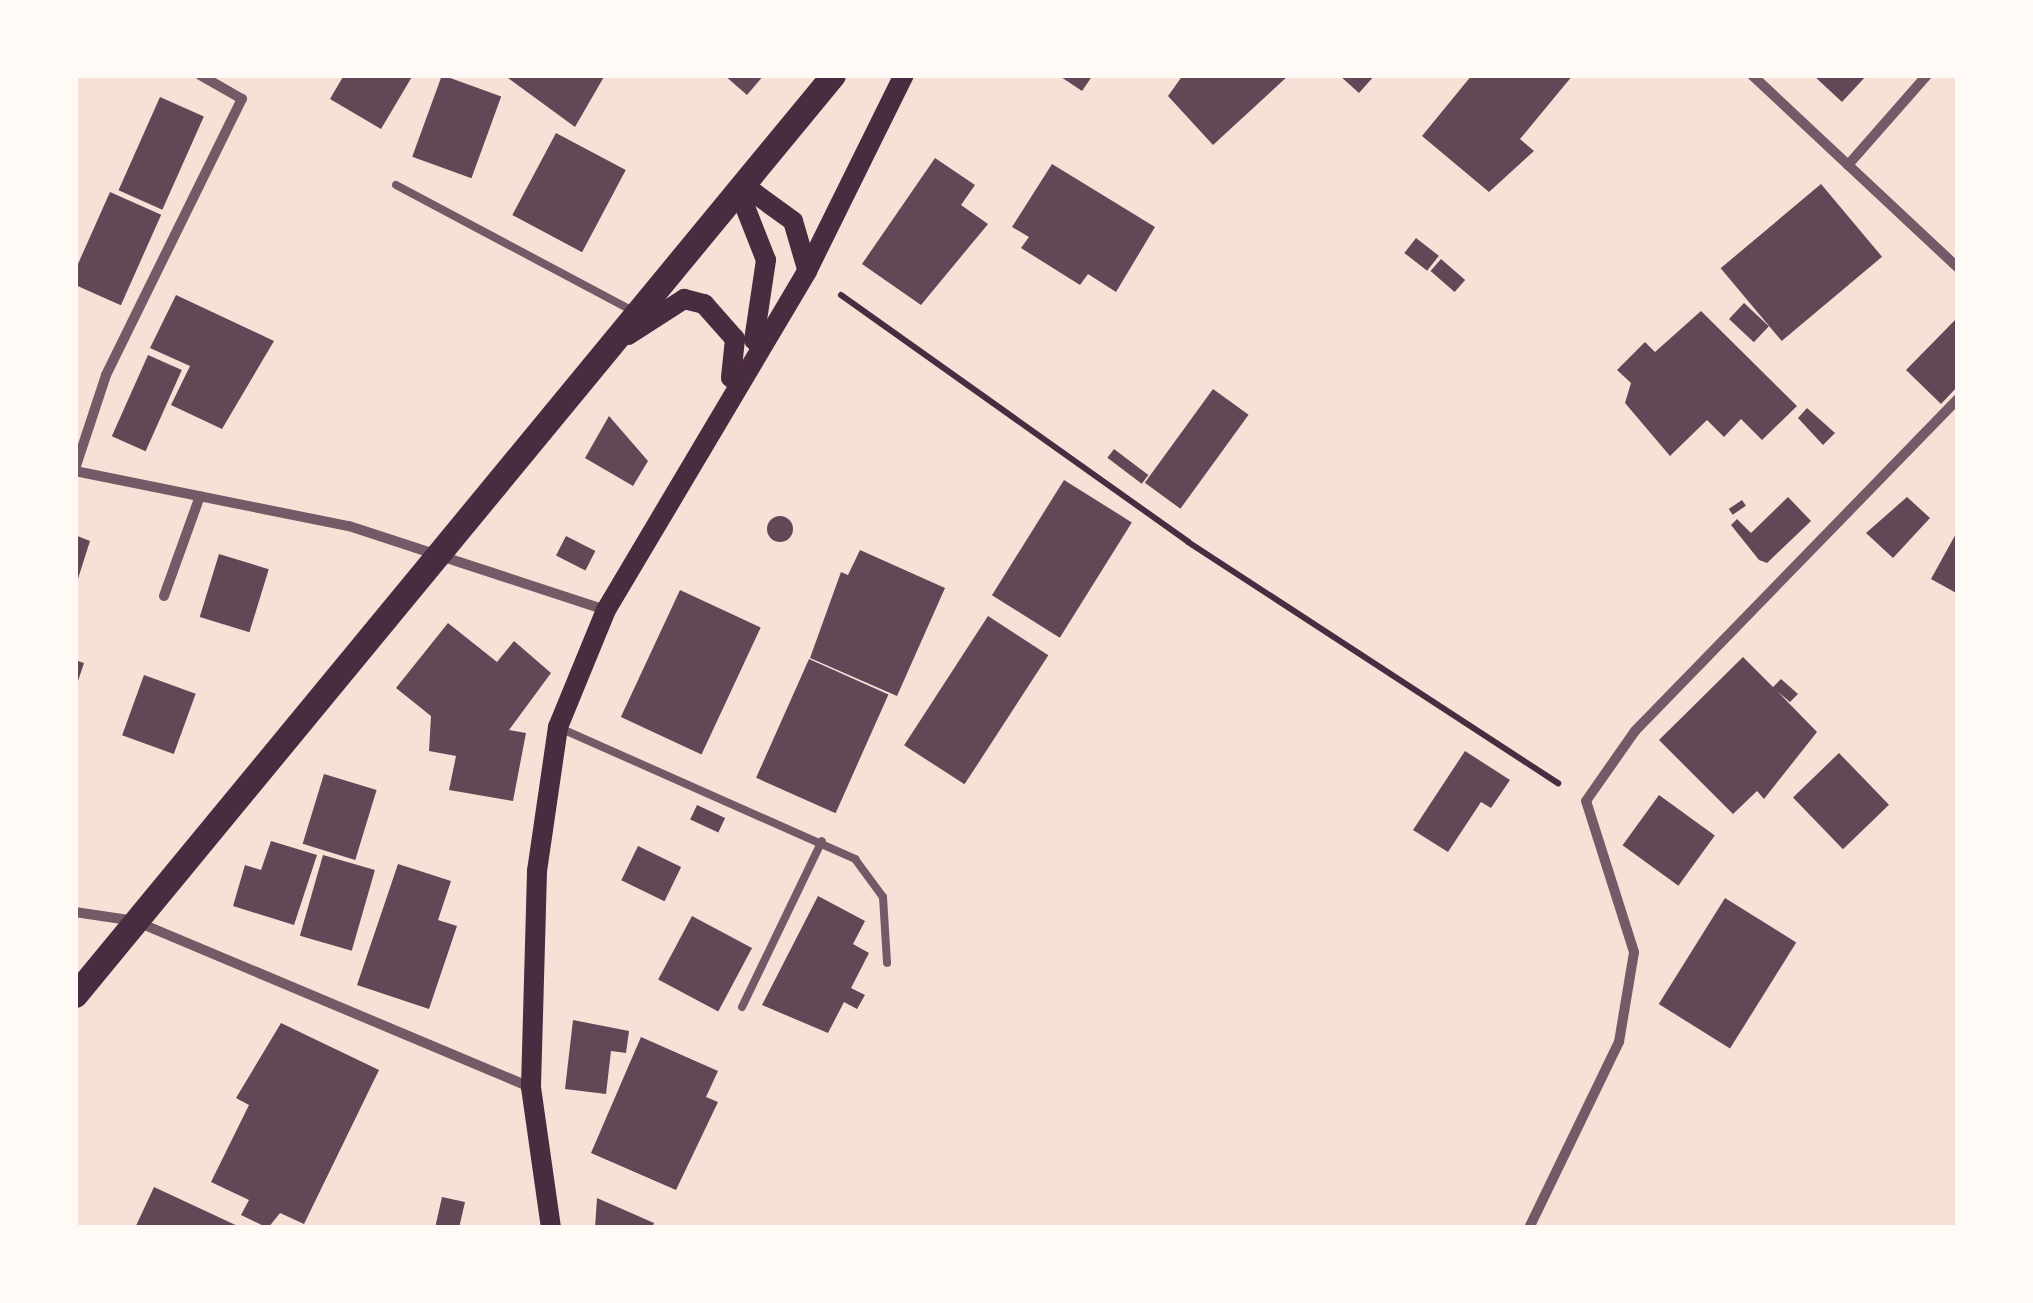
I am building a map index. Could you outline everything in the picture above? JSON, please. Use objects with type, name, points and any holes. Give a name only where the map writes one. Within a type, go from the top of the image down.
[{"type":"main road","points":[[75,995],[832,75]]},
{"type":"main road","points":[[550,1228],[531,1087],[537,871],[558,727],[606,610],[724,400],[807,272],[904,75]]},
{"type":"main road","points":[[740,187],[794,221],[807,272]]},
{"type":"main road","points":[[740,187],[767,271],[742,370]]},
{"type":"main road","points":[[576,386],[638,326],[684,300],[714,310],[736,339],[724,400]]},
{"type":"street","points":[[200,75],[242,99],[106,375],[75,470],[350,526],[432,557],[606,610]]},
{"type":"street","points":[[1752,75],[1958,268]]},
{"type":"street","points":[[1848,165],[1926,75]]},
{"type":"street","points":[[1530,1228],[1619,1042],[1634,952],[1586,800],[1635,731],[1958,399]]},
{"type":"street","points":[[164,596],[200,496]]},
{"type":"street","points":[[75,912],[135,921],[531,1087]]},
{"type":"lane","points":[[396,185],[638,314]]},
{"type":"lane","points":[[558,727],[822,841],[855,859],[883,898],[887,964]]},
{"type":"lane","points":[[742,1007],[822,841]]},
{"type":"path","points":[[807,272],[1188,542],[1586,800]]},
{"type":"building","points":[[344,75],[413,75],[381,129],[330,99]]},
{"type":"building","points":[[442,75],[501,97],[471,178],[412,157]]},
{"type":"building","points":[[504,75],[605,75],[575,127]]},
{"type":"building","points":[[724,75],[764,75],[747,95]]},
{"type":"building","points":[[1058,75],[1093,75],[1082,91]]},
{"type":"building","points":[[1183,75],[1289,75],[1213,145],[1168,96]]},
{"type":"building","points":[[1339,75],[1375,75],[1359,93]]},
{"type":"building","points":[[1472,75],[1573,75],[1520,139],[1534,151],[1489,192],[1422,136]]},
{"type":"building","points":[[1813,75],[1867,75],[1842,102]]},
{"type":"building","points":[[160,97],[204,117],[162,210],[119,190]]},
{"type":"building","points":[[556,133],[626,170],[582,252],[512,215]]},
{"type":"building","points":[[935,158],[975,185],[961,205],[988,224],[921,305],[862,264]]},
{"type":"building","points":[[1052,164],[1155,227],[1116,292],[1088,274],[1080,285],[1021,248],[1029,237],[1012,227]]},
{"type":"building","points":[[1821,184],[1882,257],[1782,341],[1721,268]]},
{"type":"building","points":[[110,192],[161,215],[121,305],[75,285],[75,271]]},
{"type":"building","points":[[1416,238],[1439,256],[1427,271],[1404,253]]},
{"type":"building","points":[[1441,259],[1465,280],[1455,292],[1431,271]]},
{"type":"building","points":[[176,295],[274,341],[222,429],[171,405],[190,366],[150,348]]},
{"type":"building","points":[[1744,303],[1769,326],[1754,342],[1729,319]]},
{"type":"building","points":[[1701,311],[1797,406],[1762,440],[1741,419],[1724,437],[1707,420],[1670,456],[1625,403],[1631,383],[1617,370],[1645,342],[1655,352]]},
{"type":"building","points":[[1958,317],[1958,386],[1941,404],[1906,370]]},
{"type":"building","points":[[148,355],[182,370],[146,451],[112,436]]},
{"type":"building","points":[[1213,389],[1249,415],[1180,509],[1145,483]]},
{"type":"building","points":[[1807,408],[1835,433],[1823,445],[1798,418]]},
{"type":"building","points":[[609,416],[648,461],[633,486],[585,458]]},
{"type":"building","points":[[1114,449],[1148,475],[1142,484],[1107,458]]},
{"type":"building","points":[[1064,480],[1132,522],[1060,638],[992,595]]},
{"type":"building","points":[[1788,497],[1811,521],[1767,563],[1759,560],[1731,525],[1737,519],[1751,533]]},
{"type":"building","points":[[1907,497],[1930,518],[1893,558],[1866,533]]},
{"type":"building","points":[[1742,500],[1746,506],[1733,515],[1729,509]]},
{"type":"building","points":[[780,516],[789,520],[793,529],[789,538],[780,542],[771,538],[767,529],[771,520]]},
{"type":"building","points":[[1958,530],[1958,594],[1931,579]]},
{"type":"building","points":[[75,535],[90,541],[76,585],[75,585]]},
{"type":"building","points":[[566,536],[595,551],[585,571],[556,556]]},
{"type":"building","points":[[860,550],[945,588],[897,696],[810,658],[841,572],[848,575]]},
{"type":"building","points":[[219,554],[269,569],[249,632],[200,617]]},
{"type":"building","points":[[680,590],[761,628],[701,754],[621,717]]},
{"type":"building","points":[[988,616],[1048,655],[965,784],[904,745]]},
{"type":"building","points":[[448,623],[497,662],[514,641],[551,673],[509,730],[526,733],[513,801],[449,790],[456,756],[429,751],[431,716],[396,688]]},
{"type":"building","points":[[1743,657],[1773,687],[1781,679],[1798,694],[1790,702],[1778,692],[1817,732],[1764,799],[1757,791],[1733,814],[1659,740]]},
{"type":"building","points":[[809,659],[888,694],[836,813],[756,778]]},
{"type":"building","points":[[75,660],[84,663],[76,687],[75,687]]},
{"type":"building","points":[[144,675],[196,694],[174,754],[122,735]]},
{"type":"building","points":[[1465,751],[1510,780],[1491,808],[1481,802],[1448,852],[1413,830]]},
{"type":"building","points":[[1839,753],[1889,805],[1843,849],[1793,797]]},
{"type":"building","points":[[324,774],[377,790],[355,860],[303,844]]},
{"type":"building","points":[[1659,795],[1715,836],[1678,886],[1623,845]]},
{"type":"building","points":[[697,805],[725,818],[718,833],[690,820]]},
{"type":"building","points":[[271,841],[317,855],[294,925],[233,906],[245,865],[261,870]]},
{"type":"building","points":[[638,846],[681,867],[664,901],[621,880]]},
{"type":"building","points":[[323,855],[375,870],[352,951],[300,936]]},
{"type":"building","points":[[398,864],[451,881],[438,920],[457,926],[429,1009],[357,985]]},
{"type":"building","points":[[818,896],[865,921],[853,944],[869,953],[851,988],[865,995],[857,1009],[844,1002],[828,1033],[762,1005]]},
{"type":"building","points":[[1725,898],[1796,943],[1730,1049],[1659,1004]]},
{"type":"building","points":[[692,916],[752,948],[718,1011],[658,980]]},
{"type":"building","points":[[573,1020],[629,1031],[626,1053],[611,1051],[606,1094],[565,1089]]},
{"type":"building","points":[[281,1023],[379,1070],[304,1224],[280,1213],[268,1228],[241,1215],[249,1200],[211,1182],[249,1105],[236,1098]]},
{"type":"building","points":[[641,1037],[718,1071],[706,1097],[718,1102],[676,1190],[591,1153]]},
{"type":"building","points":[[154,1187],[242,1228],[135,1228]]},
{"type":"building","points":[[442,1197],[465,1202],[459,1228],[435,1228]]},
{"type":"building","points":[[597,1198],[654,1223],[652,1228],[595,1228]]}]
